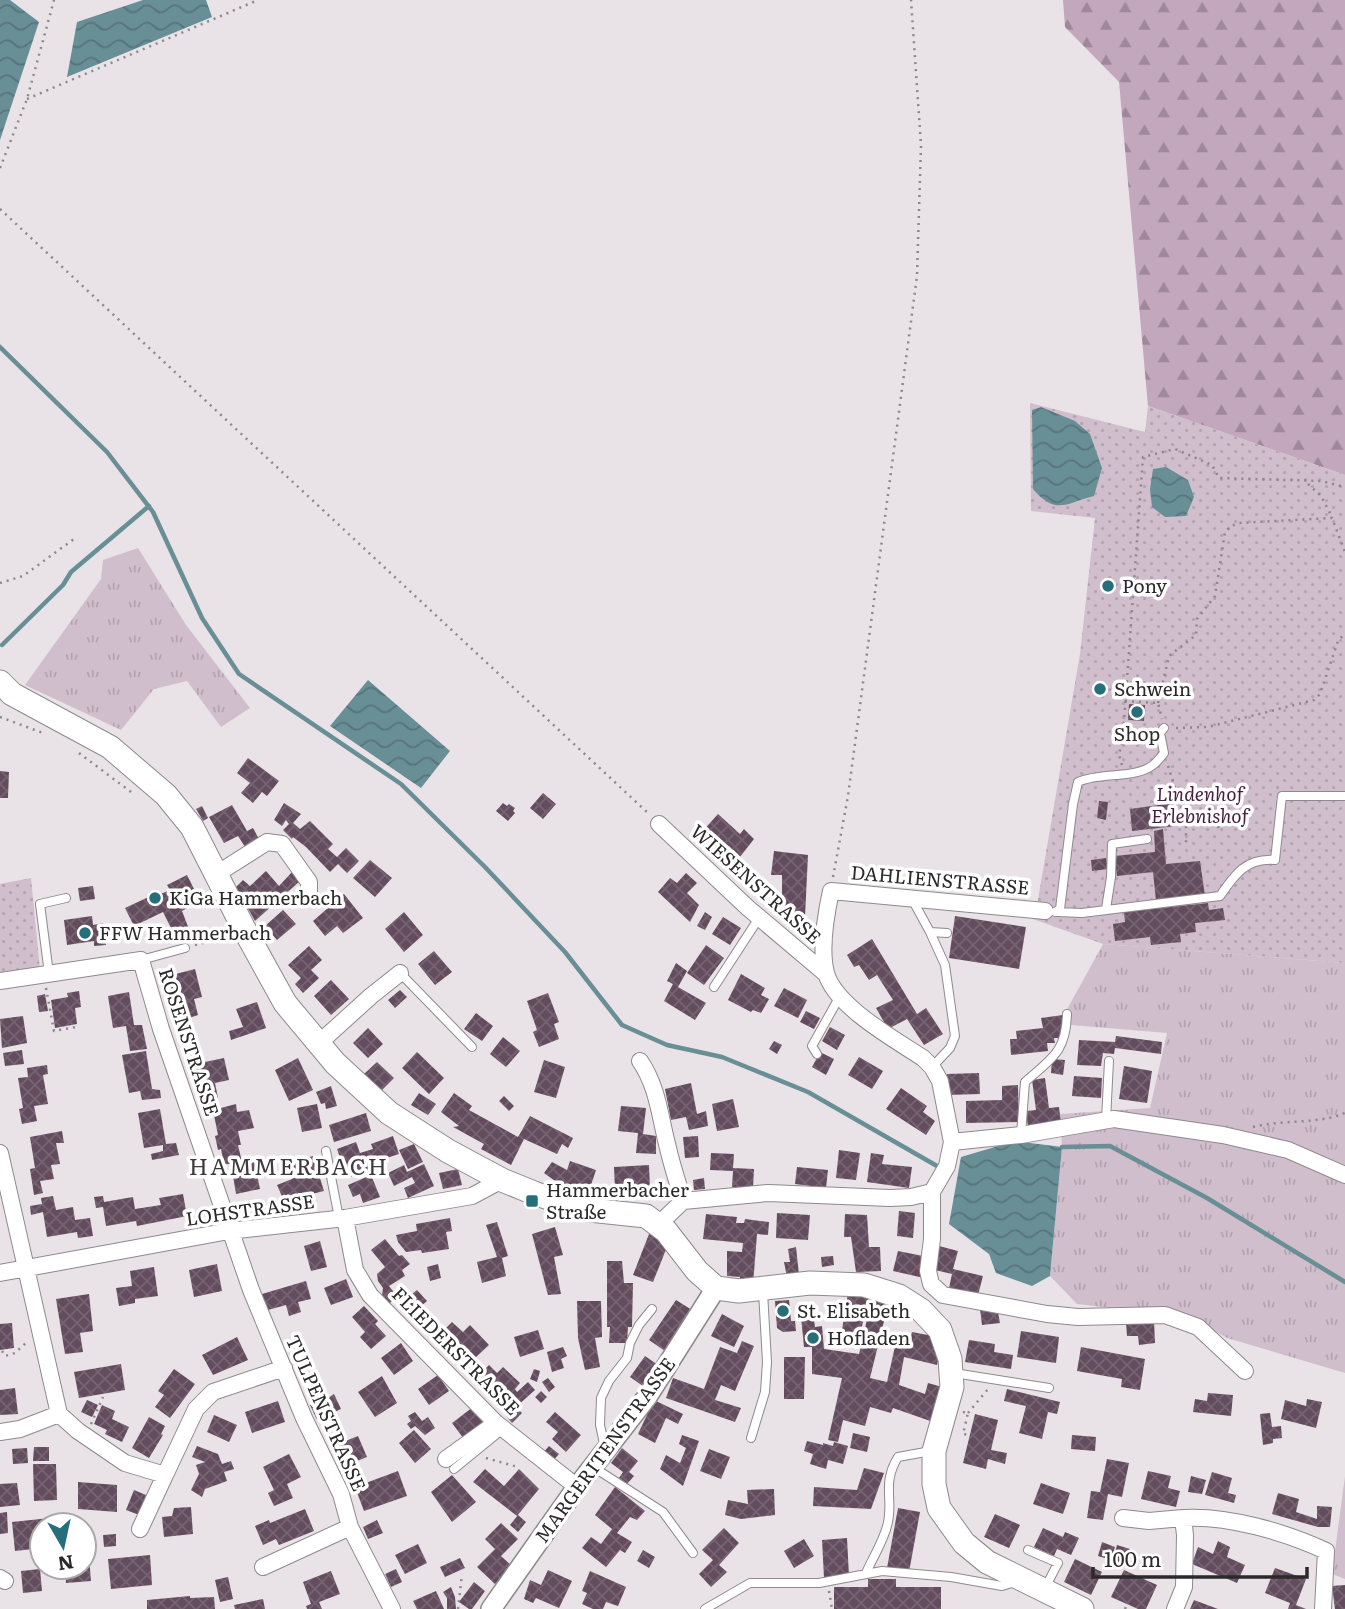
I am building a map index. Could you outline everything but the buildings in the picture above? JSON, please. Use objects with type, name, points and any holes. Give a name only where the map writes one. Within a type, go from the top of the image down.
[{"type":"main road","points":[[0,682],[12,694],[110,747],[151,781],[192,827],[215,875],[282,997],[318,1044],[389,1113],[448,1151],[502,1180],[577,1208],[646,1216],[659,1224],[697,1271],[716,1288],[740,1291],[810,1283],[864,1285],[899,1296],[921,1310],[940,1331],[950,1359],[952,1387],[934,1451],[934,1484],[939,1508],[964,1543],[987,1562],[1020,1578],[1052,1599],[1082,1609]]},
{"type":"street","name":"WIESENSTRASSE","points":[[659,824],[759,918],[826,974]]},
{"type":"street","points":[[215,875],[267,842],[282,844],[309,881],[309,894]]},
{"type":"street","name":"DAHLIENSTRASSE","points":[[831,891],[1051,911]]},
{"type":"street","points":[[831,891],[825,923],[826,974],[850,1009],[923,1058],[940,1081],[952,1142],[947,1166],[932,1192],[932,1240],[928,1271],[931,1284],[943,1295],[1047,1314],[1078,1317],[1165,1315],[1198,1327],[1245,1371]]},
{"type":"street","name":"ROSENSTRASSE","points":[[0,981],[141,960],[155,1011],[229,1231]]},
{"type":"street","points":[[318,1044],[400,972]]},
{"type":"street","points":[[640,1061],[649,1074],[657,1099],[682,1201]]},
{"type":"street","points":[[952,1142],[1021,1135],[1106,1120],[1223,1135],[1288,1150],[1345,1175]]},
{"type":"street","points":[[0,1153],[59,1414],[85,1436],[125,1463],[165,1475]]},
{"type":"street","name":"LOHSTRASSE","points":[[0,1273],[229,1231],[342,1218],[472,1196],[502,1180]]},
{"type":"street","points":[[659,1224],[682,1201],[768,1193],[890,1198],[932,1192]]},
{"type":"street","name":"FLIEDERSTRASSE","points":[[342,1218],[355,1270],[370,1294],[500,1426],[578,1487]]},
{"type":"street","name":"TULPENSTRASSE","points":[[229,1231],[259,1312],[304,1419],[341,1494],[351,1527],[378,1586],[392,1609]]},
{"type":"street","name":"MARGERITENSTRASSE","points":[[491,1609],[578,1487],[647,1397],[716,1288]]},
{"type":"street","points":[[140,1529],[196,1409],[213,1392],[284,1368]]},
{"type":"street","points":[[0,1432],[20,1429],[59,1414]]},
{"type":"street","points":[[450,1464],[500,1426]]},
{"type":"street","points":[[1123,1518],[1149,1521],[1205,1517],[1306,1541],[1326,1550],[1323,1609]]},
{"type":"street","points":[[1175,1609],[1184,1587],[1185,1535],[1182,1518]]},
{"type":"street","points":[[263,1567],[351,1527]]},
{"type":"lane","points":[[1164,728],[1160,733],[1164,753],[1152,767],[1088,777],[1078,782],[1051,911],[1082,913],[1220,896],[1236,873],[1260,859],[1275,860],[1282,796],[1345,796]]},
{"type":"lane","points":[[1106,909],[1112,844],[1147,839]]},
{"type":"lane","points":[[47,974],[40,904],[66,898]]},
{"type":"lane","points":[[912,899],[945,965],[956,1036],[950,1048],[932,1067]]},
{"type":"lane","points":[[714,987],[759,918]]},
{"type":"lane","points":[[930,932],[947,933]]},
{"type":"lane","points":[[141,960],[185,948]]},
{"type":"lane","points":[[400,972],[472,1047]]},
{"type":"lane","points":[[817,1054],[812,1046],[840,996]]},
{"type":"lane","points":[[1021,1135],[1026,1082],[1061,1048],[1067,1035],[1067,1014]]},
{"type":"lane","points":[[1106,1120],[1108,1061]]},
{"type":"lane","points":[[326,1151],[342,1218]]},
{"type":"lane","points":[[751,1438],[765,1392],[767,1362],[763,1289]]},
{"type":"lane","points":[[606,1450],[600,1425],[601,1398],[609,1381],[627,1358],[630,1343],[639,1325],[652,1309]]},
{"type":"lane","points":[[951,1373],[1049,1388]]},
{"type":"lane","points":[[450,1464],[473,1454],[500,1426]]},
{"type":"lane","points":[[866,1573],[889,1521],[887,1490],[893,1465],[898,1457],[934,1451]]},
{"type":"lane","points":[[593,1467],[663,1512],[693,1553]]},
{"type":"lane","points":[[1028,1550],[1058,1563],[1052,1599]]},
{"type":"lane","points":[[705,1609],[750,1583],[793,1585],[828,1582],[882,1571],[951,1577],[1002,1586],[1012,1585],[1020,1578]]},
{"type":"path","points":[[0,168],[27,99],[54,0]]},
{"type":"path","points":[[27,99],[258,0]]},
{"type":"path","points":[[831,891],[850,782],[917,276],[921,145],[911,0]]},
{"type":"path","points":[[0,209],[659,824]]},
{"type":"path","points":[[1125,773],[1119,755],[1143,457],[1175,449],[1212,465],[1219,478],[1321,481],[1345,487]]},
{"type":"path","points":[[1305,482],[1313,486],[1321,496],[1345,552]]},
{"type":"path","points":[[1332,518],[1239,523],[1225,532],[1215,596],[1197,619],[1196,635],[1169,656],[1158,704],[1164,728],[1208,727],[1314,700],[1320,694],[1338,641],[1345,633]]},
{"type":"path","points":[[0,583],[23,576],[74,539]]},
{"type":"path","points":[[1125,701],[1158,704]]},
{"type":"path","points":[[0,718],[52,736]]},
{"type":"path","points":[[75,749],[138,797]]},
{"type":"path","points":[[1164,753],[1185,816],[1186,847]]},
{"type":"path","points":[[1185,816],[1213,822],[1220,829]]},
{"type":"path","points":[[185,948],[229,936],[243,927]]},
{"type":"path","points":[[47,974],[54,1031],[76,1027]]},
{"type":"path","points":[[1223,1135],[1269,1122],[1333,1118],[1345,1113]]},
{"type":"path","points":[[2,1351],[5,1356],[15,1353],[40,1329]]},
{"type":"path","points":[[968,1413],[995,1379]]},
{"type":"path","points":[[85,1436],[103,1397]]},
{"type":"path","points":[[473,1454],[518,1467]]},
{"type":"path","points":[[458,1609],[462,1574]]},
{"type":"path","points":[[828,1582],[832,1609]]},
{"type":"path","points":[[1125,1609],[1127,1604]]},
{"type":"green space","points":[[1063,0],[1345,0],[1345,475],[1148,406],[1119,82],[1065,27]]},
{"type":"green space","name":"Lindenhof Erlebnishof","points":[[1030,403],[1145,432],[1148,406],[1345,475],[1345,963],[1103,944],[1030,918],[1037,905],[1080,654],[1095,518],[1031,511]]},
{"type":"green space","points":[[138,548],[186,625],[250,708],[221,727],[187,681],[154,689],[121,730],[25,685],[101,579],[103,560]]},
{"type":"green space","points":[[31,878],[40,970],[0,975],[0,884]]},
{"type":"green space","points":[[1103,944],[1345,963],[1345,1373],[1227,1338],[1190,1317],[1077,1304],[1050,1276],[1062,1147],[1060,1114],[1150,1108],[1167,1033],[1059,1024]]},
{"type":"green space","points":[[1345,1476],[1345,1579],[1332,1574]]},
{"type":"water","points":[[0,0],[10,0],[39,22],[0,140]]},
{"type":"water","points":[[143,0],[206,0],[212,17],[67,77],[77,22]]},
{"type":"water","points":[[1041,407],[1075,421],[1090,434],[1102,468],[1094,496],[1055,505],[1033,489],[1032,410]]},
{"type":"water","points":[[1166,467],[1188,480],[1194,497],[1186,516],[1165,517],[1152,507],[1150,489],[1153,469]]},
{"type":"water","points":[[368,680],[450,751],[421,788],[330,726]]},
{"type":"water","points":[[1015,1141],[1062,1147],[1050,1276],[1032,1286],[996,1273],[989,1254],[949,1224],[961,1157]]},
{"type":"waterway","points":[[0,347],[107,452],[153,512],[202,618],[239,674],[401,784],[485,867],[565,952],[622,1025],[667,1045],[722,1057],[808,1092],[937,1166]]},
{"type":"waterway","points":[[2,645],[63,585],[71,572],[149,506]]},
{"type":"waterway","points":[[1062,1147],[1110,1146],[1207,1198],[1345,1282]]},
{"type":"place","name":"Pony","points":[[1108,586]]},
{"type":"place","name":"Schwein","points":[[1100,689]]},
{"type":"place","name":"Shop","points":[[1137,712]]},
{"type":"place","name":"KiGa Hammerbach","points":[[155,898]]},
{"type":"place","name":"FFW Hammerbach","points":[[85,933]]},
{"type":"place","name":"Hammerbacher Straße","points":[[532,1201]]},
{"type":"place","name":"St. Elisabeth","points":[[783,1311]]},
{"type":"place","name":"Hofladen","points":[[813,1338]]},
{"type":"district","name":"HAMMERBACH","points":[[289,1167]]}]
